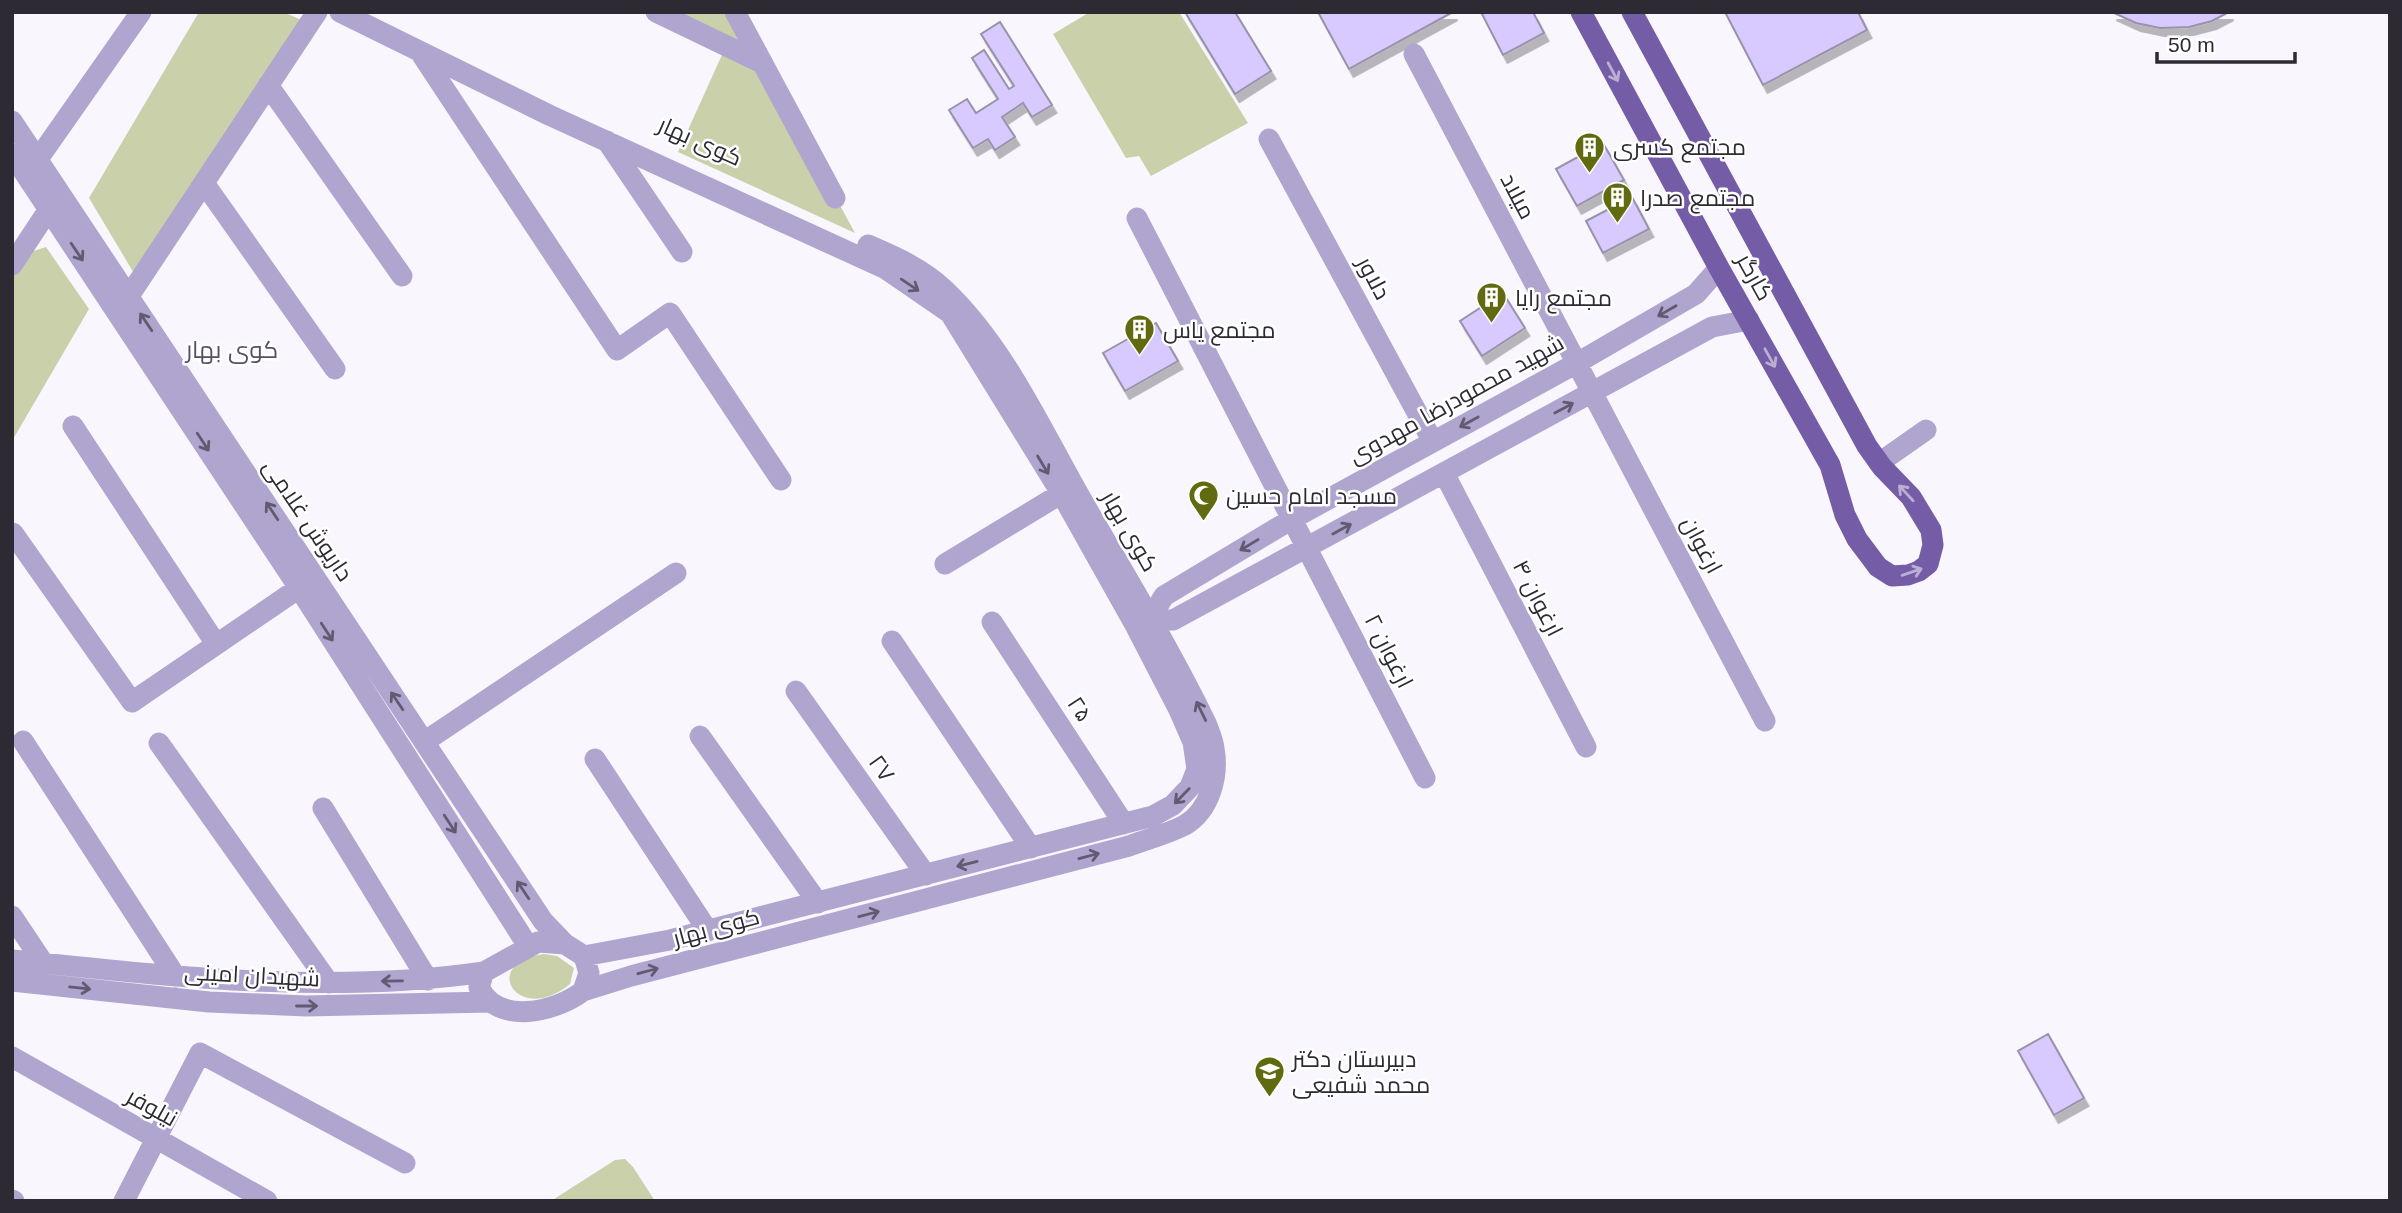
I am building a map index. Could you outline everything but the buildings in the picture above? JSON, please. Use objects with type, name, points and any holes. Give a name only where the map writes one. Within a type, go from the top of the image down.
[{"type":"main road","name":"کارگر","points":[[1581,12],[1719,268],[1830,465],[1845,515],[1854,532],[1878,567],[1892,576],[1919,571],[1928,564],[1933,545],[1931,530],[1924,515],[1912,497],[1879,463],[1867,446],[1632,12]]},
{"type":"street","points":[[38,159],[141,12]]},
{"type":"street","points":[[129,296],[317,12]]},
{"type":"street","name":"کوی بهار","points":[[340,12],[555,104],[901,260],[944,289],[977,325],[1016,382],[1068,490],[1142,621],[1196,701],[1214,749],[1214,780],[1209,797],[1199,812],[1185,824],[1129,846],[631,976],[583,991],[555,1007],[539,1011],[513,1010],[489,1002]]},
{"type":"street","name":"کوی بهار","points":[[368,12],[424,47],[607,141],[886,269],[950,313],[1068,490]]},
{"type":"street","points":[[656,12],[762,63]]},
{"type":"street","points":[[735,12],[835,198]]},
{"type":"street","points":[[424,47],[617,350],[670,313],[781,480]]},
{"type":"street","name":"میلاد","points":[[1414,54],[1593,393]]},
{"type":"street","points":[[268,85],[402,276]]},
{"type":"street","name":"داریوش غلامی","points":[[12,121],[129,296],[177,386],[299,588],[528,946]]},
{"type":"street","name":"دلاور","points":[[1269,139],[1433,442]]},
{"type":"street","points":[[607,141],[682,251]]},
{"type":"street","name":"داریوش غلامی","points":[[12,154],[48,209],[177,386],[425,742],[543,921],[565,944]]},
{"type":"street","points":[[204,183],[335,369]]},
{"type":"street","points":[[12,265],[48,209]]},
{"type":"street","name":"ارغوان ۲","points":[[1138,218],[1425,778]]},
{"type":"street","name":"شهید محمودرضا مهدوی","points":[[1142,621],[1164,596],[1292,519],[1577,363],[1696,294],[1719,268]]},
{"type":"street","points":[[1142,621],[1173,620],[1712,327],[1749,320]]},
{"type":"street","name":"ارغوان","points":[[1593,393],[1765,721]]},
{"type":"street","points":[[74,426],[216,644]]},
{"type":"street","points":[[1879,463],[1926,430]]},
{"type":"street","name":"ارغوان ۴","points":[[1444,473],[1586,747]]},
{"type":"street","points":[[945,564],[1068,490]]},
{"type":"street","points":[[13,533],[132,702],[299,588]]},
{"type":"street","points":[[425,742],[676,573]]},
{"type":"street","name":"کوی بهار","points":[[584,956],[708,931],[1124,824],[1153,816],[1174,805],[1190,787],[1197,769],[1193,741],[1142,621]]},
{"type":"street","name":"۲۵","points":[[992,622],[1124,824]]},
{"type":"street","points":[[892,641],[1031,848]]},
{"type":"street","name":"۲۷","points":[[796,691],[926,875]]},
{"type":"street","points":[[700,736],[818,902]]},
{"type":"street","points":[[23,741],[176,977]]},
{"type":"street","points":[[159,743],[330,983]]},
{"type":"street","points":[[595,758],[708,931]]},
{"type":"street","points":[[323,808],[428,980]]},
{"type":"street","points":[[12,916],[44,964]]},
{"type":"street","points":[[489,1002],[479,987],[484,972],[528,946],[548,941],[565,944],[584,956],[589,973],[583,991]]},
{"type":"street","name":"شهیدان امینی","points":[[12,960],[208,980],[330,983],[428,980],[484,972]]},
{"type":"street","name":"شهیدان امینی","points":[[12,981],[209,1002],[306,1006],[489,1002]]},
{"type":"street","points":[[124,1201],[200,1053],[405,1163]]},
{"type":"street","name":"نیلوفر","points":[[12,1057],[267,1201]]},
{"type":"green space","points":[[199,12],[283,12],[304,21],[135,275],[89,198]]},
{"type":"green space","points":[[656,12],[735,12],[855,233],[678,152],[726,46]]},
{"type":"green space","points":[[1090,12],[1179,12],[1248,123],[1151,176],[1139,156],[1126,158],[1053,34]]},
{"type":"green space","points":[[46,247],[89,309],[12,441],[12,258]]},
{"type":"green space","points":[[544,954],[557,956],[574,968],[570,984],[551,995],[535,999],[522,996],[513,988],[510,979],[513,969],[524,960]]},
{"type":"green space","points":[[625,1159],[655,1201],[551,1201],[615,1160]]},
{"type":"place","name":"مجتمع کسری","points":[[1590,174]]},
{"type":"place","name":"مجتمع صدرا","points":[[1617,225]]},
{"type":"place","name":"مجتمع رایا","points":[[1492,325]]},
{"type":"place","name":"مجتمع یاس","points":[[1140,357]]},
{"type":"place","name":"مسجد امام حسین","points":[[1203,523]]},
{"type":"place","name":"دبیرستان دکتر محمد شفیعی","points":[[1269,1099]]},
{"type":"district","name":"کوی بهار","points":[[232,350]]}]
